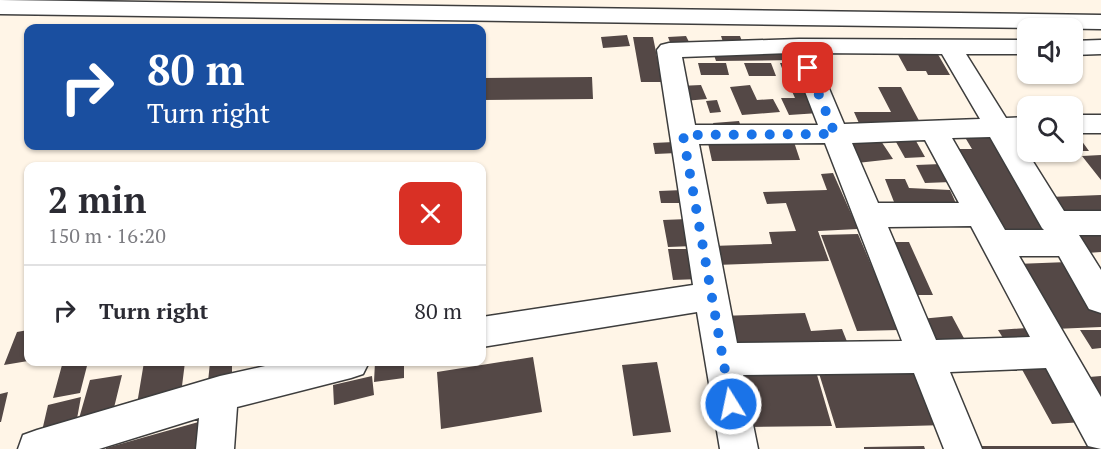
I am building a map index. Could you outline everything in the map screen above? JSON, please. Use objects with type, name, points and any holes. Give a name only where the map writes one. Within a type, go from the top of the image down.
[{"type":"street","points":[[0,7],[1101,22]]},
{"type":"street","points":[[799,46],[963,449]]},
{"type":"street","points":[[739,449],[669,50],[799,46],[1017,47]]},
{"type":"street","points":[[950,47],[1101,299]]},
{"type":"street","points":[[1085,48],[1101,69]]},
{"type":"street","points":[[1083,124],[1101,124]]},
{"type":"street","points":[[683,135],[835,134],[1017,126]]},
{"type":"street","points":[[933,129],[1101,434]]},
{"type":"street","points":[[868,215],[980,214]]},
{"type":"street","points":[[996,243],[1061,233],[1101,223]]},
{"type":"street","points":[[486,331],[711,296]]},
{"type":"street","points":[[723,359],[925,357],[1056,351]]},
{"type":"street","points":[[37,449],[220,394],[335,366]]},
{"type":"street","points":[[215,449],[220,394]]},
{"type":"building","points":[[627,35],[630,46],[603,48],[601,37]]},
{"type":"building","points":[[686,36],[690,44],[671,45],[668,37]]},
{"type":"building","points":[[721,36],[740,36],[743,44],[724,45]]},
{"type":"building","points":[[633,37],[653,37],[662,82],[641,82]]},
{"type":"building","points":[[792,50],[797,60],[716,61],[713,52]]},
{"type":"building","points":[[896,51],[936,51],[950,75],[928,75],[926,71],[907,71]]},
{"type":"building","points":[[698,63],[726,63],[729,75],[701,75]]},
{"type":"building","points":[[744,63],[771,63],[776,76],[749,76]]},
{"type":"building","points":[[780,63],[798,63],[804,76],[785,76]]},
{"type":"building","points":[[592,77],[593,99],[486,100],[486,78]]},
{"type":"building","points":[[701,85],[707,99],[684,101],[679,86]]},
{"type":"building","points":[[750,85],[757,100],[773,99],[780,112],[742,115],[730,87]]},
{"type":"building","points":[[805,86],[819,113],[789,115],[781,98],[795,98],[790,87]]},
{"type":"building","points":[[878,87],[901,87],[924,130],[862,130],[854,112],[891,112]]},
{"type":"building","points":[[717,100],[721,112],[710,113],[706,101]]},
{"type":"building","points":[[739,121],[742,130],[716,132],[713,123]]},
{"type":"building","points":[[1010,132],[1017,132],[1017,143]]},
{"type":"building","points":[[963,134],[988,134],[1048,235],[996,234],[951,149],[972,149]]},
{"type":"building","points":[[881,141],[893,159],[857,163],[846,145]]},
{"type":"building","points":[[916,141],[925,157],[905,158],[896,142]]},
{"type":"building","points":[[674,142],[677,153],[655,154],[653,143]]},
{"type":"building","points":[[794,142],[800,160],[712,161],[708,143]]},
{"type":"building","points":[[1083,143],[1089,151],[1083,151]]},
{"type":"building","points":[[1101,155],[1101,180],[1083,157]]},
{"type":"building","points":[[941,164],[951,182],[925,183],[916,165]]},
{"type":"building","points":[[833,173],[858,229],[818,231],[829,261],[716,265],[712,246],[772,244],[769,232],[796,231],[786,203],[767,204],[763,192],[827,190],[821,174]]},
{"type":"building","points":[[885,179],[905,179],[909,188],[950,190],[959,210],[896,207]]},
{"type":"building","points":[[683,190],[685,203],[661,203],[659,191]]},
{"type":"building","points":[[1101,195],[1101,216],[1063,217],[1049,197]]},
{"type":"building","points":[[688,219],[694,246],[668,247],[663,220]]},
{"type":"building","points":[[1101,230],[1101,252],[1087,253],[1072,232]]},
{"type":"building","points":[[858,234],[899,330],[857,331],[821,235]]},
{"type":"building","points":[[889,242],[909,242],[933,295],[913,295]]},
{"type":"building","points":[[668,249],[695,249],[700,279],[673,280]]},
{"type":"building","points":[[1068,262],[1101,312],[1101,327],[1054,329],[1016,264]]},
{"type":"building","points":[[805,313],[811,331],[842,329],[848,344],[729,348],[721,316]]},
{"type":"building","points":[[952,316],[966,342],[933,345],[920,319]]},
{"type":"building","points":[[1027,328],[1037,344],[1008,346],[998,330]]},
{"type":"building","points":[[1080,330],[1101,330],[1101,348],[1092,349]]},
{"type":"building","points":[[24,331],[24,362],[4,365],[17,332]]},
{"type":"building","points":[[533,357],[542,412],[441,429],[437,372]]},
{"type":"building","points":[[657,362],[671,432],[633,436],[622,365]]},
{"type":"building","points":[[1048,362],[1084,422],[1052,424],[1019,364]]},
{"type":"building","points":[[921,365],[946,425],[836,428],[817,367]]},
{"type":"building","points":[[62,366],[87,366],[80,393],[53,398]]},
{"type":"building","points":[[143,366],[184,366],[181,394],[137,404]]},
{"type":"building","points":[[210,366],[232,366],[232,377],[208,382]]},
{"type":"building","points":[[375,366],[404,366],[404,378],[374,382]]},
{"type":"building","points":[[815,368],[832,426],[747,427],[734,370]]},
{"type":"building","points":[[122,375],[112,416],[78,422],[90,380]]},
{"type":"building","points":[[372,376],[374,395],[334,405],[333,385]]},
{"type":"building","points":[[1101,376],[1101,417],[1077,378]]},
{"type":"building","points":[[8,392],[1,422],[0,422],[0,394]]},
{"type":"building","points":[[81,397],[76,424],[42,431],[48,405]]},
{"type":"building","points":[[202,421],[201,449],[106,449],[106,448]]},
{"type":"building","points":[[924,446],[925,449],[864,449],[864,447]]},
{"type":"building","points":[[973,446],[1094,446],[1095,449],[975,449]]},
{"type":"route","points":[[731,404],[683,135],[835,134],[808,68]]}]
